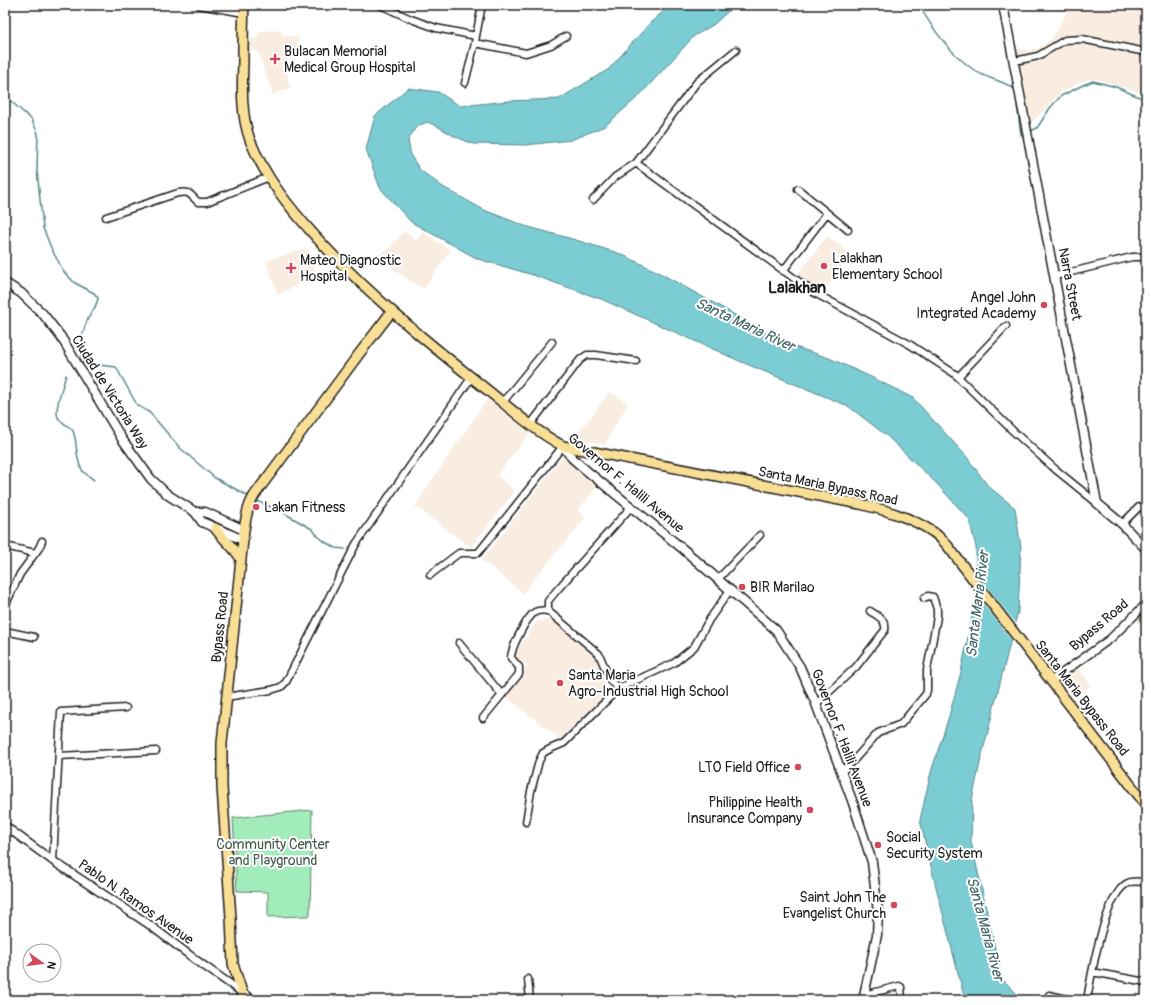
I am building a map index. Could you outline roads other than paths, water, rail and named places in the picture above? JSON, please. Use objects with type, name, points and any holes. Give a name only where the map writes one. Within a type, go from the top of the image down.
[{"type":"main road","name":"Narra Street","points":[[1004,5],[1098,503]]},
{"type":"main road","name":"Governor F. Halili Avenue","points":[[244,9],[243,109],[250,139],[261,165],[287,204],[337,260],[421,337],[530,425],[546,437],[563,446],[572,458],[718,579],[776,630],[784,640],[800,667],[816,704],[853,802],[872,862],[878,912],[877,935],[864,997]]},
{"type":"main road","name":"Ciudad de Victoria Way","points":[[5,283],[21,293],[43,314],[61,337],[122,439],[151,479],[168,495],[195,512],[202,522],[243,540]]},
{"type":"main road","name":"Bypass Road","points":[[242,996],[233,964],[222,787],[222,743],[244,530],[254,496],[392,311]]},
{"type":"main road","name":"Santa Maria Bypass Road","points":[[563,446],[833,498],[890,512],[912,520],[934,532],[947,545],[1146,804]]},
{"type":"main road","points":[[1098,503],[1146,548]]},
{"type":"main road","name":"Ciudad de Victoria Way","points":[[195,512],[205,512],[244,530]]},
{"type":"main road","points":[[215,528],[221,537],[236,551],[241,559]]},
{"type":"street","points":[[199,5],[244,9]]},
{"type":"street","points":[[380,5],[436,28],[526,53],[551,45],[566,36]]},
{"type":"street","points":[[465,83],[476,40],[482,5]]},
{"type":"street","points":[[1015,61],[1038,56],[1065,40],[1082,39],[1146,52]]},
{"type":"street","points":[[593,200],[615,177],[636,163],[697,82],[736,50]]},
{"type":"street","points":[[636,163],[812,292],[909,344],[958,377],[1014,432],[1055,469],[1098,503]]},
{"type":"street","points":[[106,217],[184,192],[193,195],[198,202],[207,202],[269,177]]},
{"type":"street","points":[[798,189],[848,230]]},
{"type":"street","points":[[782,271],[827,213]]},
{"type":"street","points":[[1055,276],[1132,257],[1146,257]]},
{"type":"street","points":[[958,377],[1006,326]]},
{"type":"street","points":[[502,402],[552,342]]},
{"type":"street","points":[[530,425],[580,360],[587,356],[596,355],[636,361]]},
{"type":"street","points":[[226,697],[271,690],[281,687],[286,682],[356,544],[471,378]]},
{"type":"street","points":[[430,575],[459,553],[478,553],[563,446]]},
{"type":"street","points":[[548,611],[548,601],[631,507]]},
{"type":"street","points":[[1122,524],[1139,508],[1146,507]]},
{"type":"street","points":[[718,579],[760,535]]},
{"type":"street","points":[[5,606],[20,574],[35,554],[42,541]]},
{"type":"street","points":[[5,546],[35,554]]},
{"type":"street","points":[[526,822],[531,791],[539,761],[543,753],[564,743],[619,688],[674,663],[694,647],[709,620],[730,590]]},
{"type":"street","points":[[841,772],[853,762],[878,733],[901,724],[926,694],[927,670],[937,617],[937,609],[933,597],[928,596],[924,598]]},
{"type":"street","name":"Bypass Road","points":[[1051,682],[1110,639],[1146,604]]},
{"type":"street","points":[[483,718],[520,671],[519,667],[511,658],[511,652],[517,638],[534,612],[540,610],[548,611],[599,654],[610,682],[619,688]]},
{"type":"street","points":[[816,704],[856,667],[885,630],[886,625],[884,621],[870,611]]},
{"type":"street","points":[[5,631],[34,637]]},
{"type":"street","points":[[460,643],[502,695]]},
{"type":"street","points":[[53,861],[61,712],[126,708]]},
{"type":"street","points":[[58,756],[156,751]]},
{"type":"street","name":"Pablo N. Ramos Avenue","points":[[5,826],[53,861],[146,923],[242,996],[253,1000]]},
{"type":"street","points":[[1089,1000],[1092,972],[1100,935],[1114,900],[1122,887],[1128,883],[1136,881],[1146,882]]},
{"type":"street","points":[[1092,972],[1146,982]]},
{"type":"street","points":[[528,979],[530,1000]]},
{"type":"street","points":[[864,997],[899,986],[902,990],[902,1000]]},
{"type":"street","points":[[1049,995],[1072,1000]]},
{"type":"water","name":"Santa Maria River","points":[[671,5],[735,5],[713,25],[694,36],[639,96],[605,126],[571,140],[526,145],[473,144],[427,122],[416,127],[408,140],[411,156],[420,170],[443,187],[484,210],[525,226],[621,254],[656,271],[789,345],[829,358],[913,398],[966,456],[988,486],[1015,508],[1021,548],[1018,611],[972,800],[971,841],[1002,979],[1017,994],[1018,1000],[965,1000],[920,820],[931,772],[961,672],[976,597],[976,547],[969,519],[936,483],[887,436],[848,406],[744,363],[601,299],[533,275],[478,259],[411,222],[380,188],[366,149],[375,116],[408,88],[438,92],[460,106],[508,101],[559,99],[609,69],[651,22]]},
{"type":"waterway","points":[[919,5],[943,41],[958,57],[984,76],[1010,86],[1015,90],[1021,135],[1025,134]]},
{"type":"waterway","points":[[1031,131],[1037,128],[1050,108],[1061,96],[1093,81],[1116,87],[1146,100]]},
{"type":"waterway","points":[[5,96],[31,119],[38,133],[37,170],[43,228],[52,250],[64,272],[75,283],[94,293],[98,298],[83,331],[81,347],[82,363],[116,367],[137,405],[150,413],[180,448],[215,478],[250,497]]},
{"type":"waterway","points":[[66,375],[57,414],[59,419],[73,431],[80,466],[82,470],[94,480]]},
{"type":"waterway","points":[[255,500],[282,512],[312,529],[325,542],[336,548],[345,549]]},
{"type":"place","name":"Bulacan Memorial Medical Group Hospital","points":[[275,59]]},
{"type":"place","name":"Lalakhan Elementary School","points":[[824,266]]},
{"type":"place","name":"Mateo Diagnostic Hospital","points":[[291,268]]},
{"type":"place","name":"Angel John Integrated Academy","points":[[1044,305]]},
{"type":"place","name":"Lakan Fitness","points":[[256,507]]},
{"type":"place","name":"BIR Marilao","points":[[742,587]]},
{"type":"place","name":"Santa Maria Agro-Industrial High School","points":[[560,683]]},
{"type":"place","name":"LTO Field Office","points":[[798,767]]},
{"type":"place","name":"Philippine Health Insurance Company","points":[[810,810]]},
{"type":"place","name":"Social Security System","points":[[878,845]]},
{"type":"place","name":"Saint John The Evangelist Church","points":[[894,905]]},
{"type":"district","name":"Lalakhan","points":[[797,288]]},
{"type":"park label","name":"Community Center and Playground","points":[[273,852]]}]
